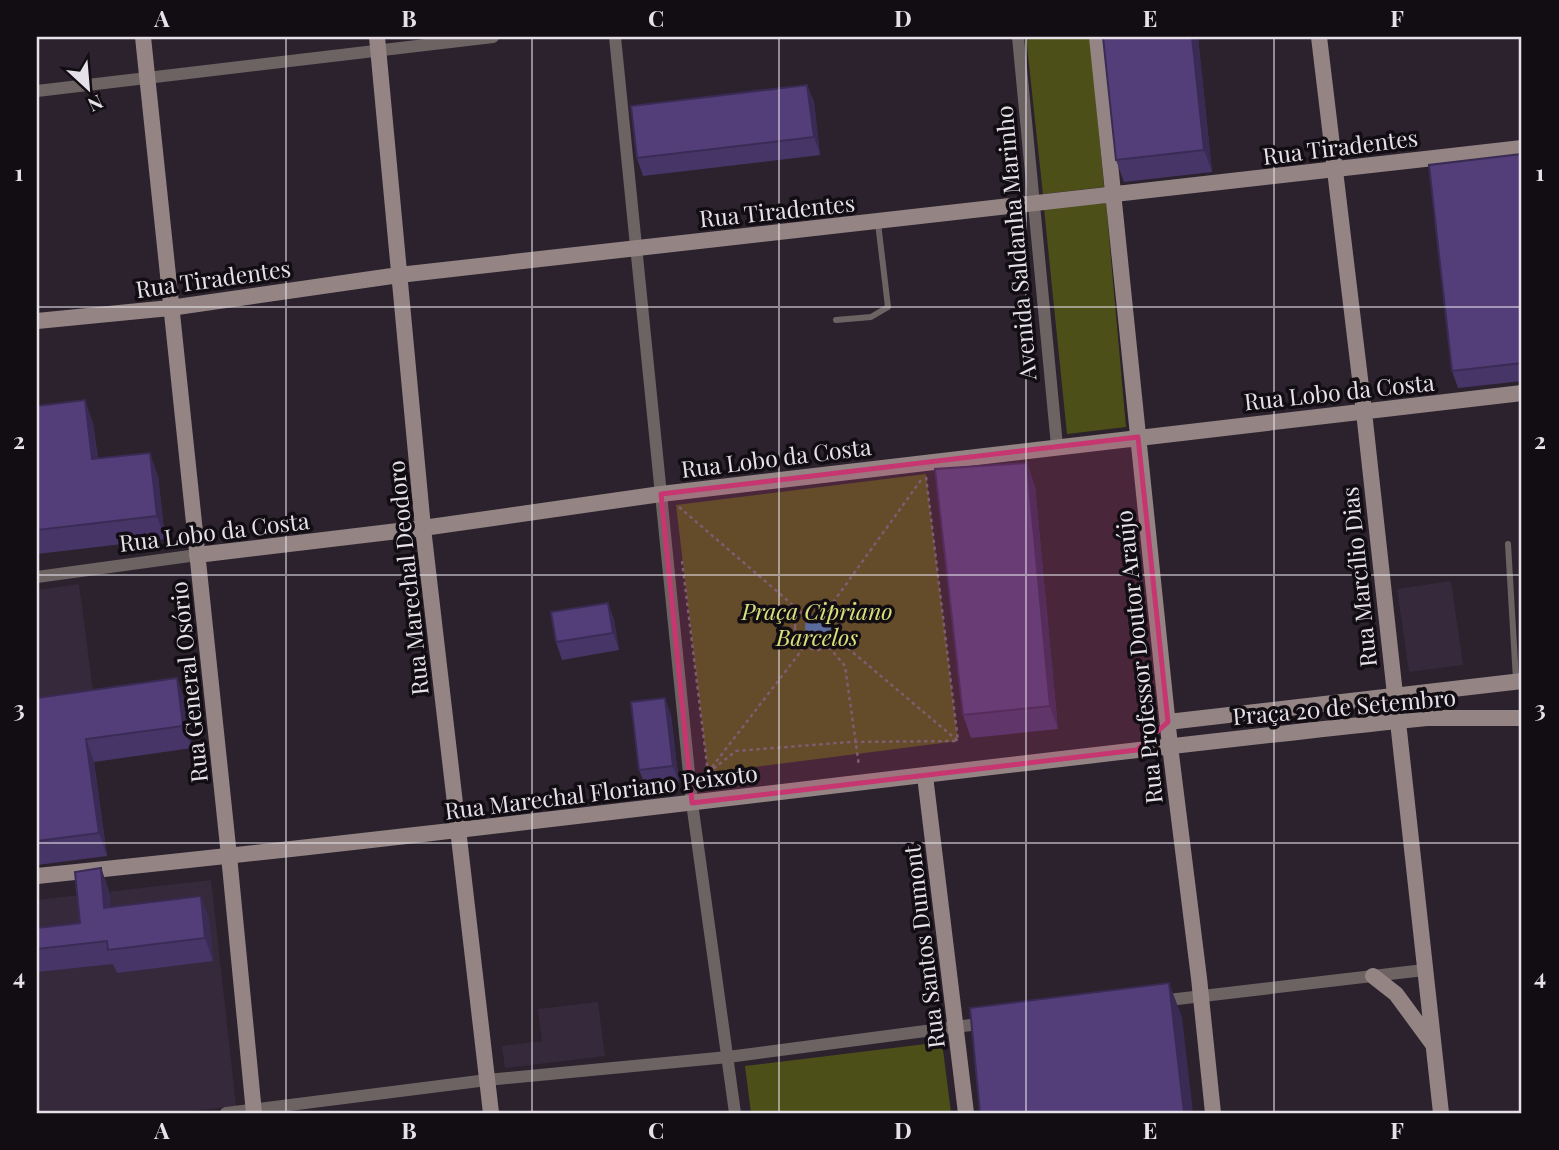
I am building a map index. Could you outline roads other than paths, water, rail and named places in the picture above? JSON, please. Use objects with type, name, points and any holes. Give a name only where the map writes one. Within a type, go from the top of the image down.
[{"type":"street","name":"Rua General Osório","points":[[143,37],[254,1112]]},
{"type":"street","points":[[37,92],[377,44],[493,37]]},
{"type":"street","points":[[615,37],[692,803],[735,1113]]},
{"type":"street","name":"Avenida Saldanha Marinho","points":[[1018,37],[1057,446]]},
{"type":"street","points":[[1097,37],[1112,195]]},
{"type":"street","name":"Rua Marcílio Dias","points":[[1319,37],[1364,412],[1393,696],[1441,1113]]},
{"type":"street","name":"Rua Marechal Deodoro","points":[[377,44],[423,528],[491,1113]]},
{"type":"street","name":"Rua Tiradentes","points":[[37,321],[170,308],[399,275],[1522,148]]},
{"type":"street","name":"Rua Professor Doutor Araújo","points":[[1112,195],[1170,746],[1213,1113]]},
{"type":"street","name":"Rua Lobo da Costa","points":[[37,577],[423,528],[661,494],[1522,393]]},
{"type":"street","name":"Praça 20 de Setembro","points":[[1168,722],[1519,682]]},
{"type":"street","name":"Praça 20 de Setembro","points":[[1170,746],[1427,718],[1522,718]]},
{"type":"street","points":[[1137,750],[1160,734],[1168,722]]},
{"type":"street","name":"Rua Marechal Floriano Peixoto","points":[[37,876],[460,831],[1170,746]]},
{"type":"street","name":"Rua Santos Dumont","points":[[925,776],[966,1113]]},
{"type":"street","points":[[1148,1003],[1424,970]]},
{"type":"street","points":[[1373,976],[1396,994],[1433,1045]]},
{"type":"street","points":[[226,1113],[254,1112],[487,1080],[728,1057],[1003,1021]]},
{"type":"lane","points":[[836,320],[871,317],[888,307],[878,221]]},
{"type":"lane","points":[[1508,544],[1519,682]]},
{"type":"water","points":[[818,614],[827,618],[831,627],[827,636],[818,640],[809,636],[805,627],[809,618]]},
{"type":"park label","name":"Praça Cipriano Barcelos","points":[[817,623]]}]
